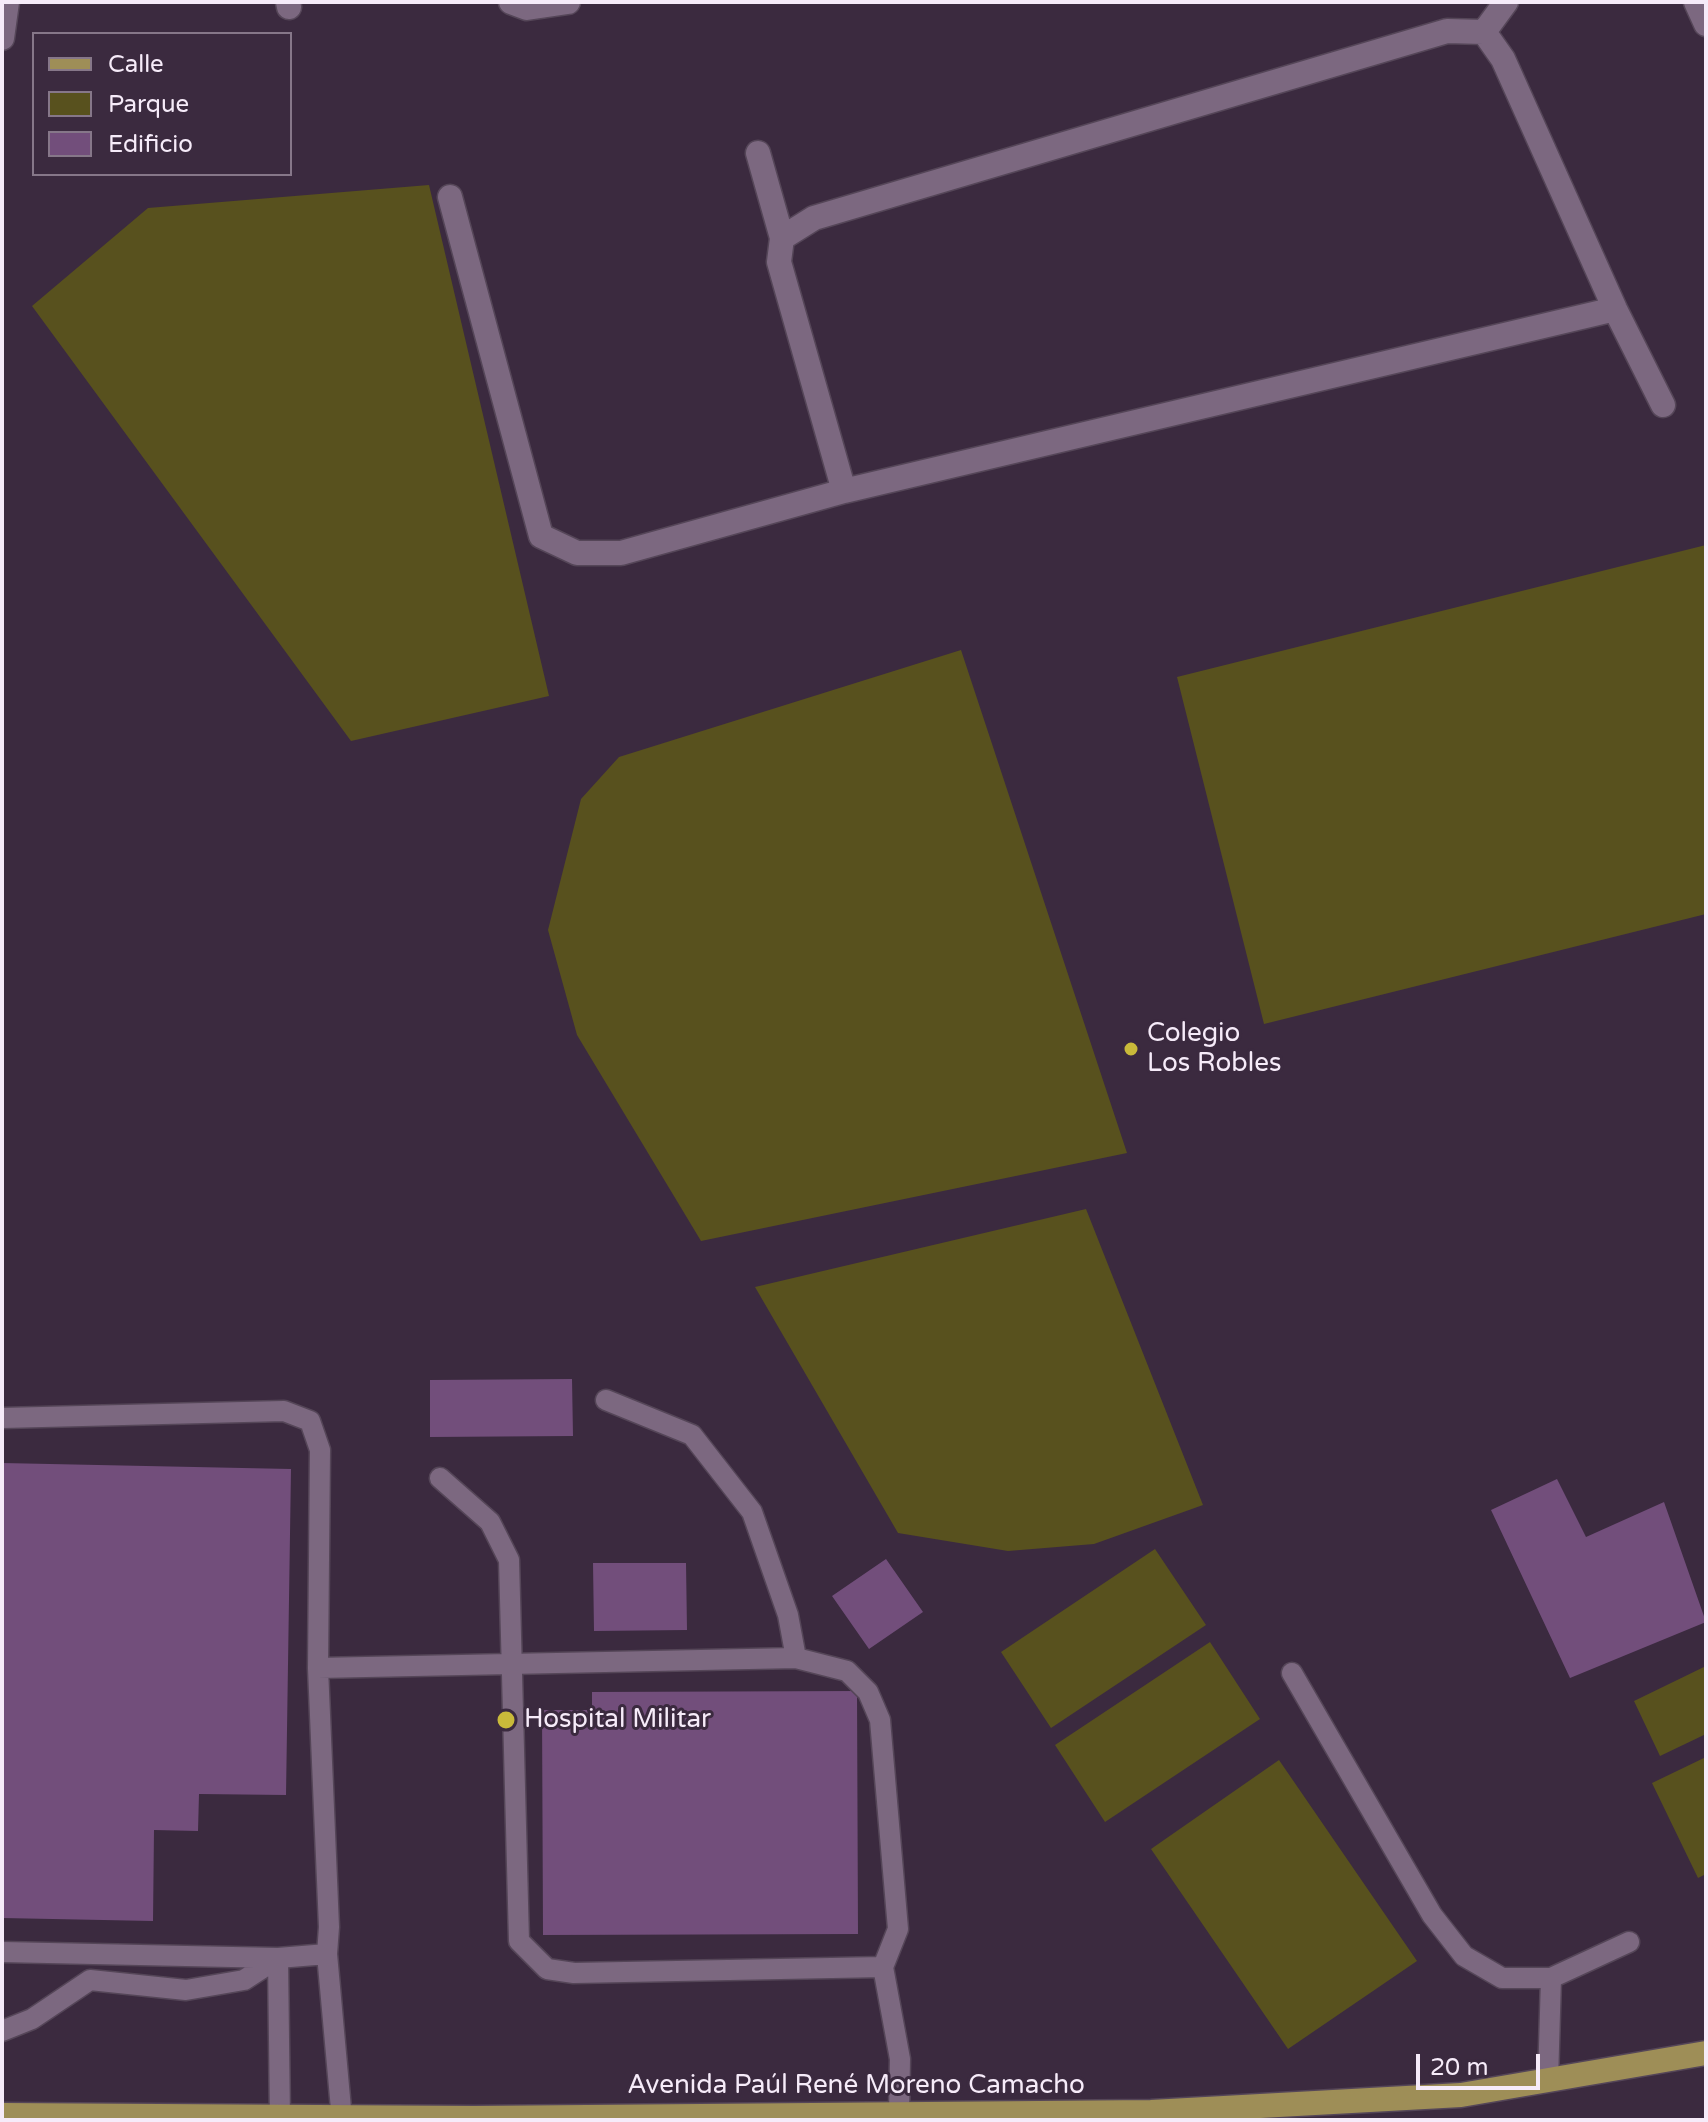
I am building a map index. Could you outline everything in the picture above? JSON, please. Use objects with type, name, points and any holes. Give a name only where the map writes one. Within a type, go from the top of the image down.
[{"type":"main road","name":"Avenida Paúl René Moreno Camacho","points":[[2,2115],[342,2119],[1167,2111],[1461,2095],[1706,2053]]},
{"type":"street","points":[[2,38],[7,2]]},
{"type":"street","points":[[511,2],[527,8],[568,2]]},
{"type":"street","points":[[1484,32],[1506,2]]},
{"type":"street","points":[[1696,2],[1706,24]]},
{"type":"street","points":[[782,238],[814,218],[1447,31],[1484,32]]},
{"type":"street","points":[[1484,32],[1503,59],[1615,309],[1663,405]]},
{"type":"street","points":[[758,153],[782,238],[779,262],[844,491]]},
{"type":"street","points":[[450,197],[541,536],[577,553],[621,553],[844,491],[1615,309]]},
{"type":"lane","points":[[606,1400],[692,1435],[752,1512],[788,1615],[796,1658]]},
{"type":"lane","points":[[2,1418],[284,1411],[310,1421],[320,1450],[318,1668],[329,1927],[327,1954],[342,2119]]},
{"type":"lane","points":[[440,1478],[490,1522],[509,1560],[519,1941],[547,1969],[574,1973],[883,1967]]},
{"type":"lane","points":[[318,1668],[796,1658],[847,1671],[868,1692],[880,1720],[898,1929],[883,1967],[900,2059],[899,2114]]},
{"type":"lane","points":[[1292,1673],[1432,1915],[1464,1956],[1502,1978],[1551,1978],[1629,1942]]},
{"type":"lane","points":[[2,1952],[278,1958],[327,1954]]},
{"type":"lane","points":[[2,2031],[32,2019],[90,1980],[186,1990],[244,1980],[278,1958]]},
{"type":"lane","points":[[278,1958],[280,2118]]},
{"type":"lane","points":[[1548,2081],[1551,1978]]},
{"type":"green space","points":[[429,185],[549,696],[351,741],[32,306],[148,208]]},
{"type":"green space","points":[[1706,545],[1706,914],[1264,1024],[1177,677]]},
{"type":"green space","points":[[961,650],[1127,1153],[701,1241],[577,1035],[548,930],[581,799],[619,757]]},
{"type":"green space","points":[[1086,1209],[1203,1505],[1094,1544],[1008,1551],[898,1533],[755,1287]]},
{"type":"green space","points":[[1155,1549],[1206,1625],[1051,1728],[1001,1652]]},
{"type":"green space","points":[[1210,1642],[1260,1719],[1105,1822],[1055,1745]]},
{"type":"green space","points":[[1706,1666],[1706,1734],[1660,1756],[1634,1701]]},
{"type":"green space","points":[[1706,1757],[1706,1874],[1698,1878],[1652,1783]]},
{"type":"green space","points":[[1279,1760],[1417,1961],[1288,2049],[1151,1849]]},
{"type":"building","points":[[572,1379],[573,1436],[430,1437],[430,1380]]},
{"type":"building","points":[[2,1463],[291,1469],[286,1795],[199,1794],[198,1831],[154,1830],[153,1921],[2,1918]]},
{"type":"building","points":[[1557,1479],[1586,1537],[1664,1502],[1706,1622],[1570,1678],[1491,1510]]},
{"type":"building","points":[[886,1559],[923,1612],[869,1649],[832,1596]]},
{"type":"building","points":[[593,1563],[686,1563],[687,1630],[594,1631]]},
{"type":"building","points":[[857,1691],[858,1934],[543,1935],[542,1710],[592,1710],[592,1692]]},
{"type":"place","name":"Colegio Los Robles","points":[[1131,1049]]},
{"type":"place","name":"Hospital Militar","points":[[506,1720]]}]
